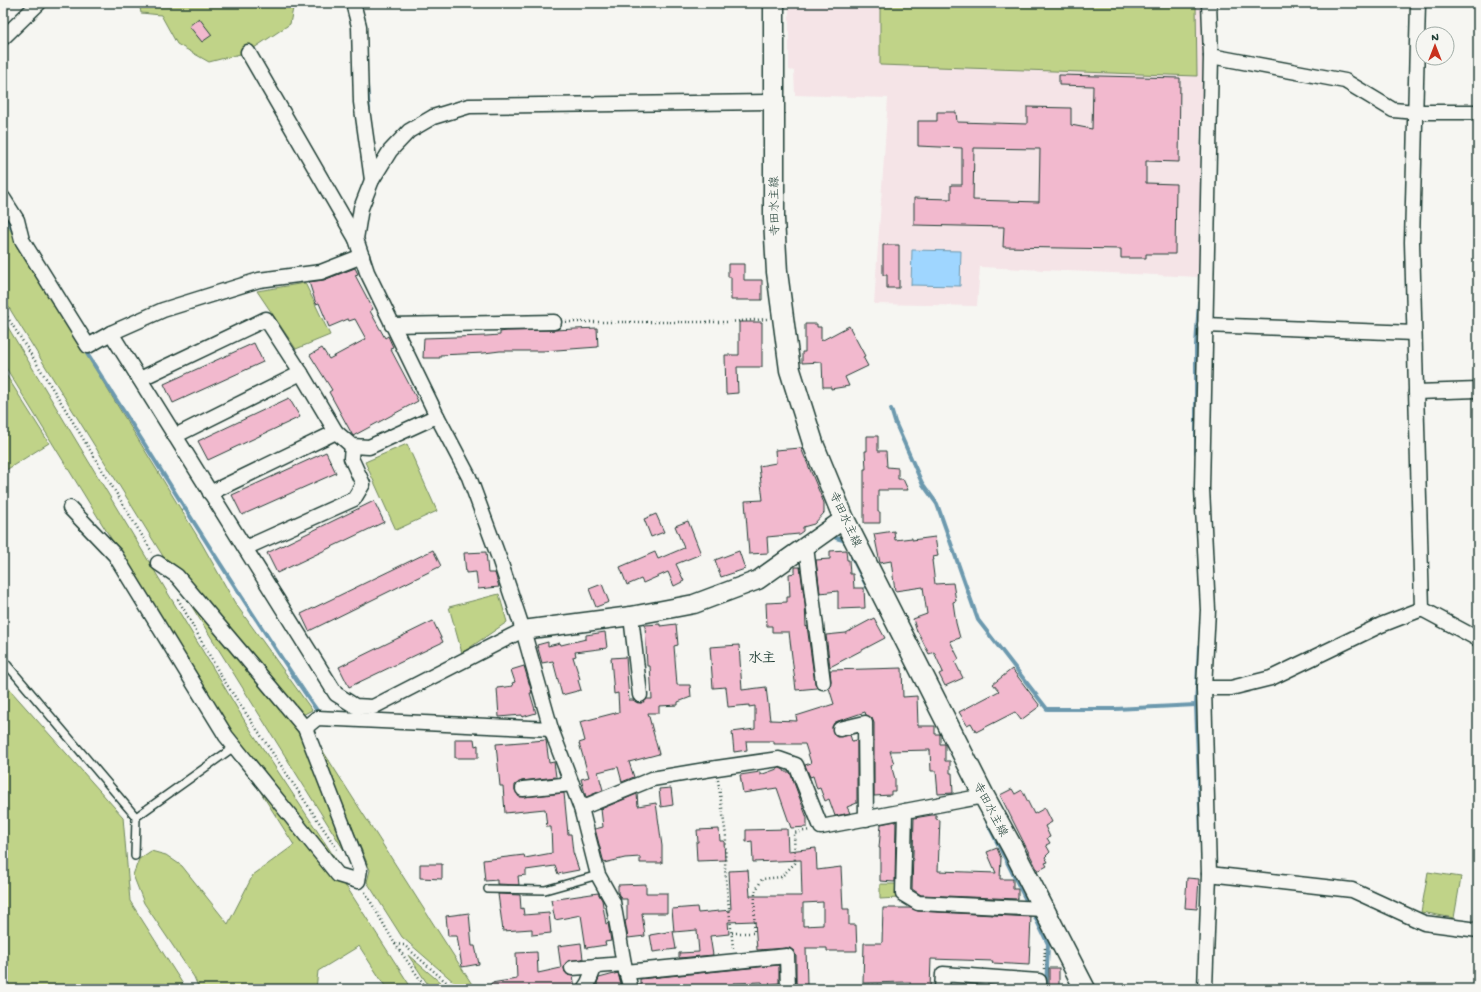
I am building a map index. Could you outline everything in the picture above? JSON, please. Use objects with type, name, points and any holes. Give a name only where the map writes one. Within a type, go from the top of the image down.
[{"type":"main road","name":"寺田水主線","points":[[774,3],[774,219],[777,272],[790,370],[814,446],[844,519],[984,796],[1085,989]]},
{"type":"street","points":[[3,38],[39,3]]},
{"type":"street","points":[[353,3],[359,26],[361,102],[372,180]]},
{"type":"street","points":[[1205,989],[1209,874],[1204,688],[1208,610],[1202,488],[1211,56],[1209,3]]},
{"type":"street","points":[[1418,3],[1412,242],[1422,609]]},
{"type":"street","points":[[248,52],[356,239],[367,272],[392,325],[469,477],[499,558],[523,630],[551,729],[581,808],[598,875],[613,902],[625,968],[631,989]]},
{"type":"street","points":[[1211,56],[1345,81],[1393,110],[1416,112],[1478,112]]},
{"type":"street","points":[[356,239],[361,208],[372,180],[390,151],[409,131],[433,118],[469,106],[774,102]]},
{"type":"street","points":[[3,198],[17,220],[22,240],[88,346],[111,333],[171,307],[259,280],[321,272],[362,256]]},
{"type":"street","points":[[140,379],[266,319],[336,432],[352,446],[369,447],[437,416]]},
{"type":"street","points":[[392,325],[554,322]]},
{"type":"street","points":[[1205,325],[1414,333]]},
{"type":"street","points":[[111,333],[336,694],[356,706],[373,707],[523,630],[631,616],[694,604],[758,580],[844,519]]},
{"type":"street","points":[[175,436],[301,374]]},
{"type":"street","points":[[1416,392],[1478,390]]},
{"type":"street","points":[[210,493],[336,432]]},
{"type":"street","points":[[245,548],[354,499],[363,484],[351,458],[352,446]]},
{"type":"street","points":[[70,508],[115,555],[234,747],[338,875],[358,880],[360,869],[304,728],[177,576],[158,563]]},
{"type":"street","points":[[806,547],[823,682]]},
{"type":"street","points":[[1204,688],[1231,688],[1271,678],[1381,624],[1422,609],[1478,639]]},
{"type":"street","points":[[631,616],[640,695]]},
{"type":"street","points":[[304,728],[317,718],[551,729]]},
{"type":"street","points":[[840,729],[865,723],[866,819]]},
{"type":"street","points":[[581,808],[652,779],[779,759],[796,765],[820,827],[984,796]]},
{"type":"street","points":[[524,789],[572,784]]},
{"type":"street","points":[[905,811],[903,894],[918,902],[1044,909]]},
{"type":"street","points":[[1209,874],[1352,890],[1424,923],[1478,930]]},
{"type":"street","points":[[572,968],[595,966],[625,968],[787,956],[788,989]]},
{"type":"street","points":[[584,989],[595,966]]},
{"type":"street","points":[[942,989],[943,974],[1039,985]]},
{"type":"lane","points":[[3,660],[136,816],[135,856]]},
{"type":"lane","points":[[136,816],[234,747]]},
{"type":"lane","points":[[488,889],[545,890],[598,875]]},
{"type":"path","points":[[3,310],[59,398],[158,563]]},
{"type":"path","points":[[554,322],[728,322],[774,319]]},
{"type":"path","points":[[177,598],[220,676],[340,854]]},
{"type":"path","points":[[717,768],[726,836],[725,868],[734,961]]},
{"type":"path","points":[[732,933],[754,932],[755,892],[762,879],[781,877],[795,863],[794,834],[820,827]]},
{"type":"path","points":[[358,880],[395,944],[427,989]]},
{"type":"path","points":[[1039,985],[1044,977],[1045,942]]},
{"type":"path","points":[[395,944],[404,945],[454,989]]},
{"type":"path","points":[[788,989],[840,985],[881,985]]},
{"type":"shaded area","points":[[789,3],[1202,3],[1204,102],[1200,134],[1200,277],[980,267],[977,306],[874,304],[888,98],[795,95],[794,71],[789,70]]},
{"type":"green space","points":[[139,3],[294,3],[290,24],[248,52],[209,62],[177,44],[161,15],[141,13]]},
{"type":"green space","points":[[880,3],[1196,3],[1197,76],[880,65]]},
{"type":"green space","points":[[3,218],[202,544],[235,603],[312,710],[299,717],[166,561],[3,298]]},
{"type":"green space","points":[[305,283],[330,335],[296,349],[257,291]]},
{"type":"green space","points":[[3,319],[246,723],[337,861],[232,735],[3,363]]},
{"type":"green space","points":[[3,370],[49,443],[3,472]]},
{"type":"green space","points":[[407,444],[437,511],[396,530],[365,462]]},
{"type":"green space","points":[[499,594],[507,622],[462,653],[449,607]]},
{"type":"green space","points":[[189,602],[301,732],[352,863]]},
{"type":"green space","points":[[3,682],[123,817],[130,901],[186,989],[3,989]]},
{"type":"green space","points":[[314,737],[475,989],[462,989],[402,937],[367,882],[370,870]]},
{"type":"green space","points":[[234,750],[348,889],[412,989],[387,989],[359,946],[318,971],[316,989],[199,989],[194,977],[144,903],[133,875],[139,859],[151,851],[166,855],[182,866],[228,924],[253,875],[294,845]]},
{"type":"green space","points":[[1428,872],[1461,877],[1454,918],[1421,912]]},
{"type":"green space","points":[[880,884],[897,884],[898,898],[880,899]]},
{"type":"green space","points":[[408,955],[448,989],[431,989]]},
{"type":"water","points":[[912,250],[961,251],[960,286],[911,285]]},
{"type":"building","points":[[199,18],[212,35],[202,42],[189,26]]},
{"type":"building","points":[[1059,75],[1180,78],[1179,162],[1146,161],[1146,183],[1176,184],[1175,254],[1146,254],[1146,258],[1121,258],[1121,249],[1003,247],[1004,227],[914,225],[914,198],[951,199],[951,185],[962,185],[962,148],[918,146],[918,121],[937,121],[937,112],[956,112],[957,122],[1027,124],[1027,107],[1071,108],[1071,125],[1092,129],[1093,86],[1059,85]],"holes":[[[974,148],[1040,149],[1039,202],[973,200]]]},
{"type":"building","points":[[883,245],[899,245],[899,288],[887,288],[887,275],[883,275]]},
{"type":"building","points":[[728,264],[744,264],[744,280],[762,280],[762,300],[731,300],[731,277],[728,277]]},
{"type":"building","points":[[355,268],[358,274],[355,275],[373,309],[370,311],[385,338],[388,336],[393,347],[390,348],[418,401],[353,436],[329,392],[332,390],[310,355],[322,348],[329,359],[366,339],[355,319],[349,321],[348,319],[329,327],[319,303],[316,304],[309,282],[324,280]]},
{"type":"building","points":[[739,322],[762,322],[762,367],[737,367],[738,393],[726,394],[725,355],[739,355]]},
{"type":"building","points":[[805,324],[817,324],[817,327],[821,327],[821,341],[849,326],[865,356],[863,357],[868,366],[845,377],[849,386],[831,389],[831,387],[823,387],[822,362],[802,363],[802,352],[805,352]]},
{"type":"building","points":[[597,328],[598,347],[543,351],[500,351],[440,355],[440,358],[423,358],[424,338],[500,335],[500,332],[507,331]]},
{"type":"building","points":[[254,343],[263,362],[173,403],[164,384]]},
{"type":"building","points":[[289,398],[300,417],[208,460],[198,441]]},
{"type":"building","points":[[867,436],[878,436],[878,451],[886,451],[887,467],[898,468],[898,479],[903,479],[908,490],[878,490],[878,512],[880,512],[880,523],[864,523],[864,469],[866,469],[865,451],[867,451]]},
{"type":"building","points":[[801,448],[824,503],[824,513],[814,524],[803,527],[803,531],[799,534],[767,537],[768,553],[749,554],[745,501],[763,500],[759,466],[776,463],[775,450]]},
{"type":"building","points":[[326,452],[336,473],[242,515],[232,495]]},
{"type":"building","points":[[374,501],[384,522],[277,573],[267,553]]},
{"type":"building","points":[[656,514],[664,532],[651,537],[644,519]]},
{"type":"building","points":[[688,521],[701,554],[676,564],[684,581],[674,586],[668,572],[643,583],[641,579],[627,585],[620,567],[655,552],[658,559],[684,548],[675,526]]},
{"type":"building","points":[[894,531],[895,540],[912,538],[912,540],[935,537],[938,556],[933,557],[934,560],[932,560],[935,584],[953,583],[956,601],[953,602],[960,638],[950,641],[959,659],[955,662],[963,678],[945,686],[939,674],[943,672],[934,652],[929,654],[917,632],[913,619],[927,614],[923,587],[895,591],[891,561],[880,563],[874,534]]},
{"type":"building","points":[[433,550],[441,566],[309,631],[301,614]]},
{"type":"building","points":[[846,550],[847,560],[849,560],[850,574],[853,574],[854,588],[864,588],[865,608],[838,609],[838,591],[820,593],[816,560],[830,559],[830,551]]},
{"type":"building","points":[[739,551],[745,569],[721,577],[715,560]]},
{"type":"building","points":[[486,552],[488,573],[495,573],[499,587],[478,589],[476,572],[466,573],[464,553]]},
{"type":"building","points":[[795,567],[800,567],[805,603],[806,627],[807,626],[817,688],[796,690],[789,632],[772,632],[772,626],[767,626],[766,603],[787,602],[787,597],[790,597],[789,574],[795,573]]},
{"type":"building","points":[[602,584],[609,602],[596,607],[589,589]]},
{"type":"building","points":[[874,618],[885,638],[830,667],[826,635],[846,633]]},
{"type":"building","points":[[433,621],[443,642],[349,687],[339,667]]},
{"type":"building","points":[[660,624],[660,626],[676,624],[678,645],[674,646],[677,685],[690,685],[691,697],[678,702],[678,705],[659,706],[659,713],[648,713],[659,754],[629,762],[634,777],[622,782],[618,767],[598,772],[603,790],[586,797],[581,779],[589,777],[579,743],[585,741],[580,722],[619,712],[618,693],[614,694],[611,658],[626,657],[629,700],[641,703],[647,699],[652,699],[650,666],[647,666],[645,625]]},
{"type":"building","points":[[605,632],[607,648],[575,652],[576,656],[573,657],[580,679],[578,680],[581,690],[562,695],[553,661],[542,663],[537,645],[548,642],[548,646],[560,643],[561,645],[586,639],[586,635]]},
{"type":"building","points":[[739,645],[742,690],[766,687],[770,720],[797,721],[796,716],[834,704],[829,688],[831,681],[830,670],[902,668],[903,697],[917,696],[918,726],[935,726],[935,734],[940,734],[940,744],[945,744],[945,761],[950,761],[953,793],[938,794],[936,771],[931,771],[930,750],[890,751],[894,764],[891,765],[895,779],[895,791],[891,791],[891,795],[874,796],[874,723],[872,718],[866,715],[865,712],[838,721],[834,723],[832,727],[834,735],[837,737],[850,735],[852,741],[857,740],[857,803],[847,807],[850,813],[835,816],[829,799],[825,801],[820,788],[817,789],[813,776],[810,777],[805,765],[811,763],[805,744],[774,744],[774,741],[746,741],[747,750],[734,752],[732,732],[755,729],[755,706],[749,707],[749,705],[728,707],[726,687],[713,688],[710,647]]},
{"type":"building","points":[[524,666],[536,713],[522,717],[522,715],[499,717],[497,688],[513,686],[512,683],[515,682],[511,670]]},
{"type":"building","points":[[1012,669],[1040,706],[1021,720],[1015,712],[976,732],[971,723],[967,725],[959,712],[999,691],[993,684]]},
{"type":"building","points":[[455,739],[474,739],[475,746],[478,745],[478,758],[455,758]]},
{"type":"building","points":[[546,740],[549,763],[554,762],[556,777],[522,781],[515,785],[515,790],[519,797],[564,793],[568,834],[571,834],[573,852],[579,870],[558,874],[555,866],[526,870],[526,875],[518,876],[519,885],[497,884],[497,880],[485,881],[483,860],[524,855],[525,858],[552,853],[551,827],[547,827],[545,809],[505,813],[503,786],[500,786],[496,744]]},
{"type":"building","points":[[780,768],[785,772],[790,772],[807,818],[807,827],[791,828],[777,788],[743,793],[740,775],[760,772],[760,775]]},
{"type":"building","points":[[671,788],[673,805],[661,807],[659,789]]},
{"type":"building","points":[[1012,789],[1015,794],[1022,790],[1034,814],[1045,808],[1052,822],[1045,826],[1050,837],[1047,838],[1050,843],[1046,845],[1050,852],[1045,857],[1048,862],[1045,863],[1047,866],[1038,871],[1000,795]]},
{"type":"building","points":[[637,794],[638,806],[656,803],[662,846],[662,863],[640,863],[640,857],[625,858],[604,863],[595,829],[603,827],[601,809]]},
{"type":"building","points":[[936,815],[936,819],[940,820],[938,871],[996,873],[987,852],[997,848],[1001,858],[1000,879],[1013,879],[1013,889],[1018,889],[1018,899],[921,895],[912,889],[914,818]]},
{"type":"building","points":[[896,821],[895,882],[880,881],[879,848],[881,824]]},
{"type":"building","points":[[719,829],[720,841],[724,841],[725,860],[697,861],[697,830]]},
{"type":"building","points":[[787,829],[788,851],[816,848],[817,870],[841,867],[843,909],[849,909],[849,925],[856,925],[857,951],[827,951],[827,948],[806,948],[807,985],[796,986],[796,956],[794,951],[790,948],[757,950],[755,921],[728,922],[729,934],[710,936],[713,955],[679,958],[679,953],[699,952],[697,930],[674,932],[672,909],[697,907],[698,913],[731,910],[729,871],[748,870],[750,896],[802,896],[801,860],[753,862],[752,841],[746,842],[746,830]],"holes":[[[823,902],[823,925],[803,926],[803,903]]]},
{"type":"building","points":[[420,864],[442,864],[442,879],[420,878]]},
{"type":"building","points":[[1187,878],[1199,879],[1197,909],[1185,908]]},
{"type":"building","points":[[646,884],[646,893],[667,893],[667,913],[642,913],[645,936],[628,938],[625,921],[627,920],[627,899],[621,899],[618,893],[618,885]]},
{"type":"building","points":[[598,893],[602,900],[606,924],[608,923],[611,941],[605,942],[606,945],[586,948],[581,915],[555,920],[551,900]]},
{"type":"building","points":[[498,894],[520,895],[521,909],[523,908],[524,915],[549,913],[551,933],[532,935],[532,929],[503,931]]},
{"type":"building","points":[[883,908],[911,908],[918,911],[1031,917],[1029,965],[992,963],[993,961],[931,959],[930,989],[910,989],[910,982],[863,983],[864,943],[882,943]]},
{"type":"building","points":[[469,913],[472,946],[475,946],[479,964],[462,967],[457,936],[448,936],[446,916]]},
{"type":"building","points":[[673,931],[676,949],[653,952],[650,935]]},
{"type":"building","points":[[581,943],[583,959],[568,961],[564,968],[568,975],[573,976],[575,987],[565,989],[491,989],[491,983],[517,979],[516,953],[537,952],[538,973],[561,968],[558,946]]},
{"type":"building","points":[[779,965],[779,983],[763,985],[762,982],[733,983],[734,989],[640,989],[640,979]]},
{"type":"building","points":[[1049,968],[1059,968],[1059,989],[1049,989]]},
{"type":"building","points":[[618,973],[622,989],[598,989],[597,983],[599,978]]},
{"type":"waterway","points":[[367,86],[369,111]]},
{"type":"waterway","points":[[6,214],[14,234]]},
{"type":"waterway","points":[[1196,453],[1196,345],[1199,302]]},
{"type":"waterway","points":[[84,349],[228,577],[318,712]]},
{"type":"waterway","points":[[891,409],[895,422],[922,483],[937,504],[978,620],[1047,709],[1115,709],[1196,705]]},
{"type":"waterway","points":[[836,538],[843,540],[847,545]]},
{"type":"waterway","points":[[852,557],[867,587]]},
{"type":"waterway","points":[[1199,646],[1196,705],[1201,835]]},
{"type":"waterway","points":[[987,822],[1025,898]]},
{"type":"waterway","points":[[1034,915],[1048,944],[1046,989]]},
{"type":"district","name":"水主","points":[[762,657]]}]
